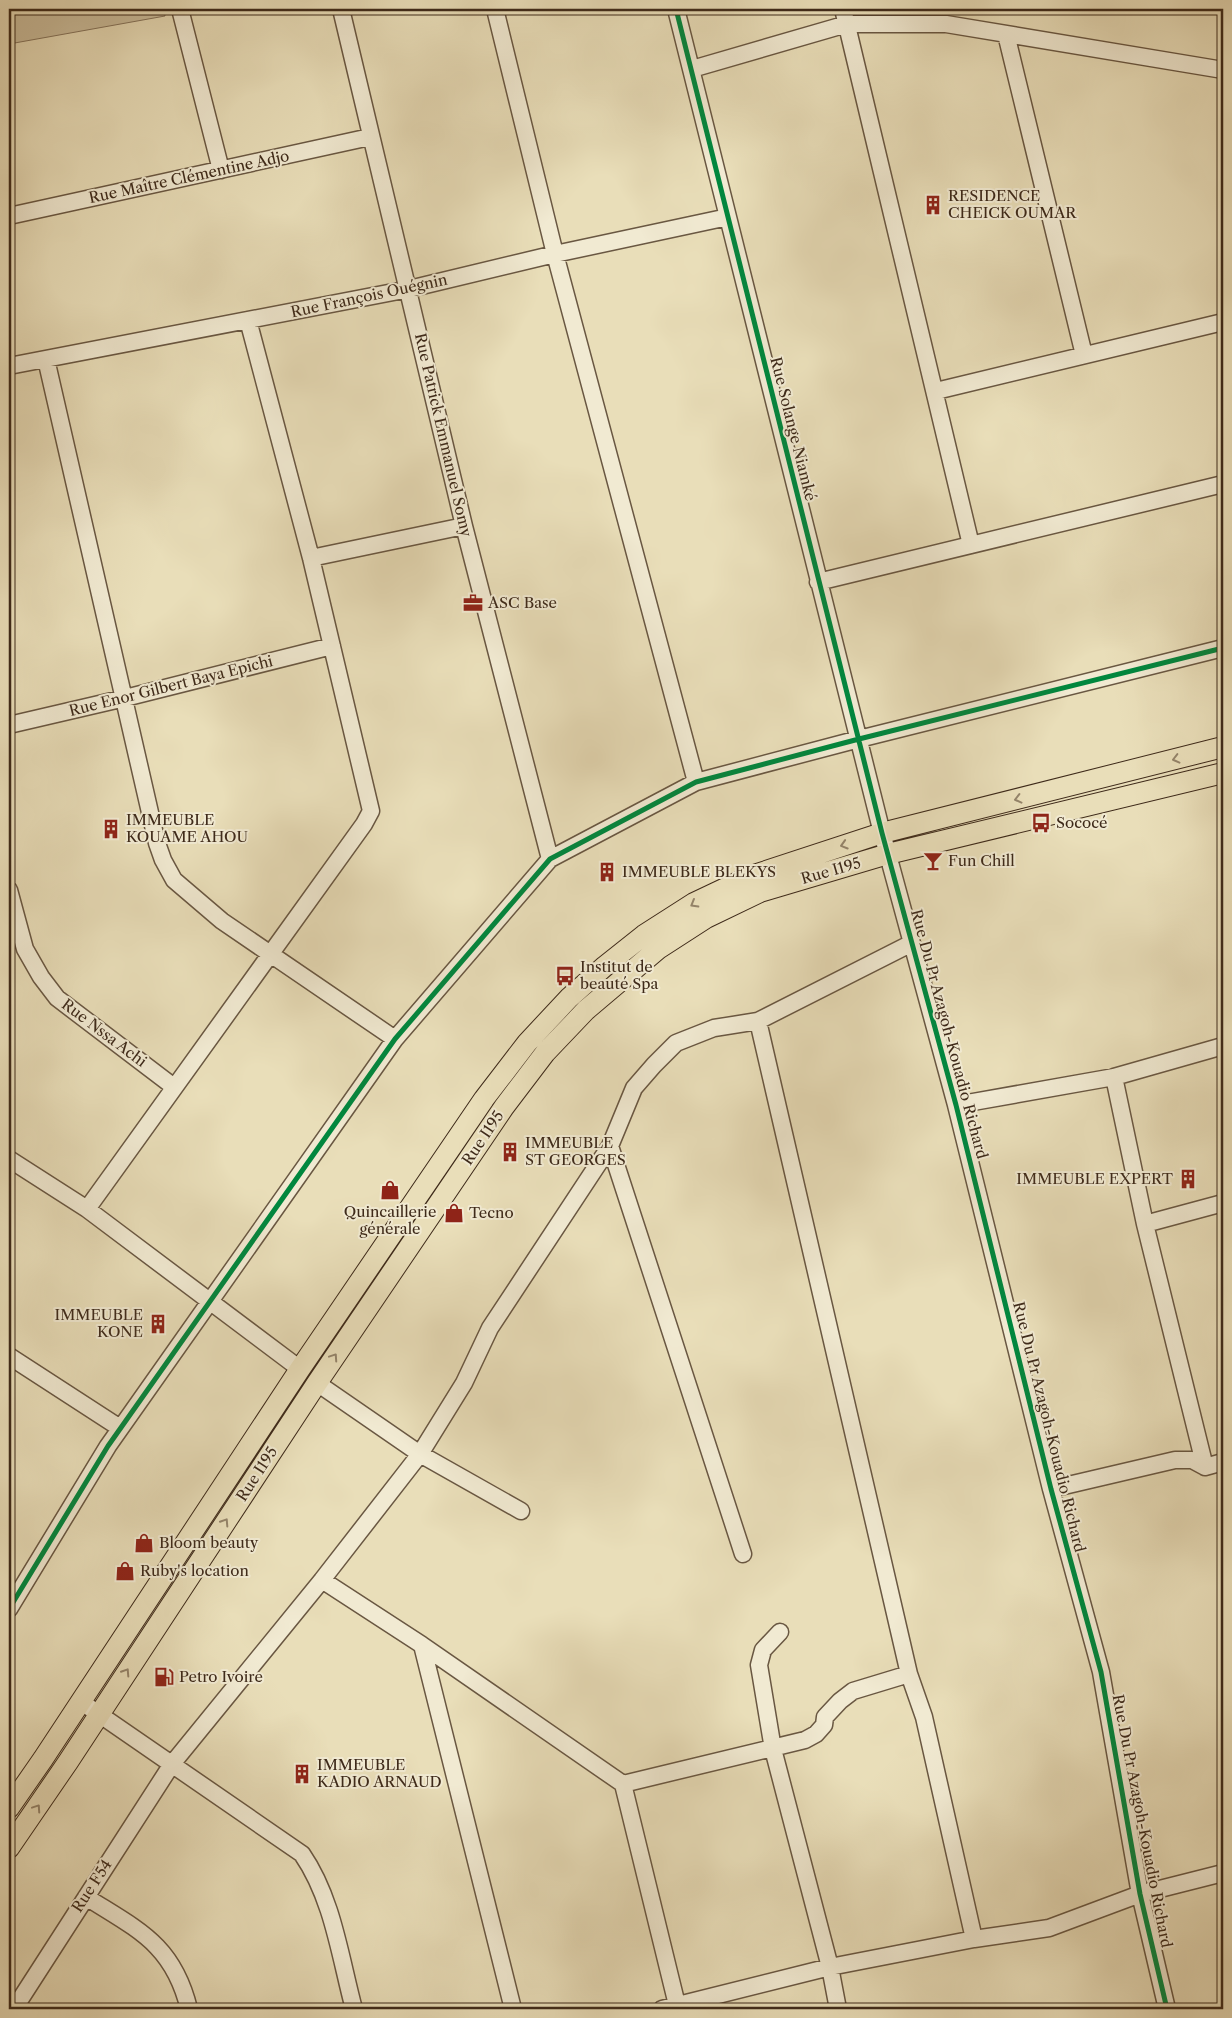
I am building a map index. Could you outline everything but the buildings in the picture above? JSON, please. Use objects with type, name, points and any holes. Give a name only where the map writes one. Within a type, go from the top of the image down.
[{"type":"main road","name":"Rue I195","points":[[9,1808],[300,1368],[484,1099],[527,1043],[569,998],[644,935],[694,903],[751,876],[882,833],[1223,747]]},
{"type":"main road","name":"Rue I195","points":[[9,1848],[100,1713],[316,1383],[504,1108],[545,1053],[586,1010],[658,949],[706,918],[760,892],[888,854],[1223,773]]},
{"type":"street","points":[[180,9],[221,170]]},
{"type":"street","name":"Rue Patrick Emmanuel Somy","points":[[340,9],[409,289],[464,526],[550,859]]},
{"type":"street","points":[[495,9],[555,254],[696,782]]},
{"type":"street","name":"Rue Solange Niamké","points":[[676,9],[818,582],[888,854]]},
{"type":"street","points":[[845,17],[936,391],[971,545]]},
{"type":"street","points":[[692,69],[845,17],[946,24],[1223,70]]},
{"type":"street","points":[[1006,34],[1084,355]]},
{"type":"street","name":"Rue Maître Clémentine Adjo","points":[[9,216],[370,137]]},
{"type":"street","name":"Rue François Ouégnin","points":[[9,366],[409,289],[555,254],[728,216]]},
{"type":"street","points":[[87,1209],[372,811],[311,558],[248,320]]},
{"type":"street","points":[[936,391],[1223,322]]},
{"type":"street","points":[[46,359],[163,860],[174,880],[222,920],[395,1039]]},
{"type":"street","points":[[818,582],[1223,484]]},
{"type":"street","points":[[311,558],[464,526]]},
{"type":"street","name":"Rue Enor Gilbert Baya Epichi","points":[[9,725],[332,646]]},
{"type":"street","points":[[9,1609],[120,1428],[395,1039],[550,859],[696,782],[859,739],[1223,648]]},
{"type":"street","name":"Rue Du Pr Azagoh-Kouadio Richard","points":[[888,854],[956,1105],[1051,1489],[1101,1672],[1140,1894],[1167,2009]]},
{"type":"street","name":"Rue Nssa Achi","points":[[9,890],[25,949],[41,977],[57,998],[174,1087]]},
{"type":"street","name":"Rue F54","points":[[14,2009],[172,1764],[322,1580],[420,1454],[464,1383],[490,1328],[610,1146],[634,1088],[676,1043],[714,1028],[758,1021],[912,943]]},
{"type":"street","points":[[758,1021],[909,1674],[924,1718],[974,1939]]},
{"type":"street","points":[[956,1105],[1114,1076],[1223,1046]]},
{"type":"street","points":[[1114,1076],[1145,1224],[1205,1467]]},
{"type":"street","points":[[610,1146],[744,1554]]},
{"type":"street","points":[[9,1159],[87,1209],[300,1368]]},
{"type":"street","points":[[1145,1224],[1223,1203]]},
{"type":"street","points":[[9,1356],[120,1428]]},
{"type":"street","points":[[316,1383],[420,1454],[521,1512]]},
{"type":"street","points":[[1051,1489],[1175,1460],[1192,1460],[1205,1467],[1223,1462]]},
{"type":"street","points":[[322,1580],[623,1784],[672,2008],[830,1967],[974,1939],[1049,1928],[1140,1894],[1223,1872]]},
{"type":"street","points":[[780,1632],[763,1650],[759,1665],[773,1749],[830,1967],[838,2009]]},
{"type":"street","points":[[422,1646],[513,2009]]},
{"type":"street","points":[[623,1784],[805,1740],[816,1734],[824,1724],[825,1717],[840,1701],[853,1691],[909,1674]]},
{"type":"street","points":[[80,1701],[302,1854],[314,1872],[324,1893],[354,2009]]},
{"type":"street","points":[[86,1897],[147,1936],[171,1962],[185,1991],[189,2009]]},
{"type":"shaded area","points":[[9,9],[164,9],[165,16],[9,44]]},
{"type":"cycle path","points":[[676,9],[882,833],[956,1105],[1051,1489],[1101,1672],[1140,1894],[1167,2009]]},
{"type":"cycle path","points":[[9,1609],[108,1446],[395,1039],[550,859],[696,782],[859,739],[1223,648]]},
{"type":"place","name":"RESIDENCE CHEICK OUMAR","points":[[933,205]]},
{"type":"place","name":"ASC Base","points":[[473,603]]},
{"type":"place","name":"Sococé","points":[[1041,823]]},
{"type":"place","name":"IMMEUBLE KOUAME AHOU","points":[[111,829]]},
{"type":"place","name":"Fun Chill","points":[[933,861]]},
{"type":"place","name":"IMMEUBLE BLEKYS","points":[[607,872]]},
{"type":"place","name":"Institut de beauté Spa","points":[[565,976]]},
{"type":"place","name":"IMMEUBLE ST GEORGES","points":[[510,1152]]},
{"type":"place","name":"IMMEUBLE EXPERT","points":[[1188,1179]]},
{"type":"place","name":"Quincaillerie générale","points":[[390,1190]]},
{"type":"place","name":"Tecno","points":[[454,1213]]},
{"type":"place","name":"IMMEUBLE KONE","points":[[158,1324]]},
{"type":"place","name":"Bloom beauty","points":[[144,1543]]},
{"type":"place","name":"Ruby's location","points":[[125,1571]]},
{"type":"place","name":"Petro Ivoire","points":[[164,1677]]},
{"type":"place","name":"IMMEUBLE KADIO ARNAUD","points":[[302,1774]]}]
